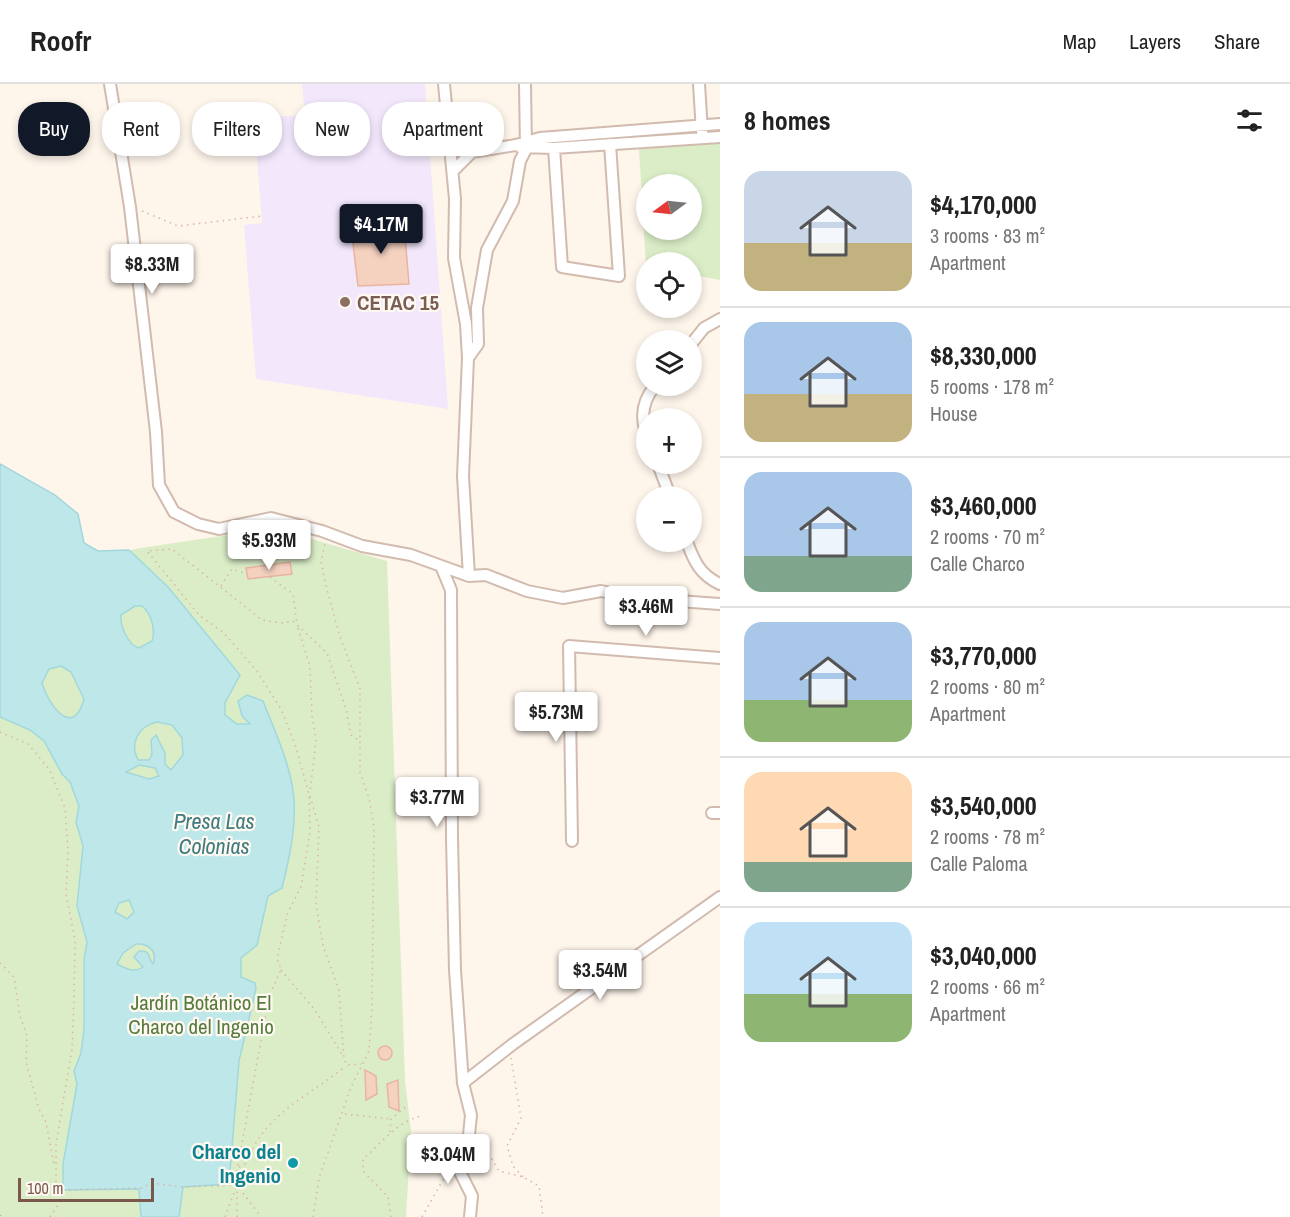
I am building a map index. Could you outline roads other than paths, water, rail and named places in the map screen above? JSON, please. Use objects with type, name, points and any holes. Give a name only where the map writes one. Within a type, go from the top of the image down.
[{"type":"street","points":[[444,84],[446,102]]},
{"type":"street","points":[[468,358],[478,344],[477,308],[487,250],[513,201],[523,145],[525,84]]},
{"type":"street","points":[[699,84],[703,138]]},
{"type":"street","points":[[112,86],[156,432],[159,485],[174,512],[198,524],[219,530],[270,518],[322,531],[362,546],[411,555],[469,576],[486,575],[527,591],[563,598],[601,591],[636,598],[720,604]]},
{"type":"street","points":[[504,148],[720,124]]},
{"type":"street","points":[[523,145],[554,148],[720,137]]},
{"type":"street","points":[[554,148],[562,267],[619,276],[610,144]]},
{"type":"street","points":[[451,156],[454,258],[465,313],[468,358],[464,476],[469,576]]},
{"type":"street","points":[[453,171],[468,156]]},
{"type":"street","points":[[702,330],[720,319]]},
{"type":"street","points":[[690,552],[694,562],[705,577],[720,584]]},
{"type":"street","points":[[441,566],[451,590],[452,839],[458,1023],[463,1083],[470,1122],[469,1135],[454,1160],[472,1196],[470,1217]]},
{"type":"street","points":[[572,841],[569,646],[720,658]]},
{"type":"street","points":[[463,1083],[513,1044],[720,897]]},
{"type":"water","name":"Presa Las Colonias","points":[[0,464],[55,495],[78,514],[84,543],[98,551],[129,550],[168,587],[240,675],[225,703],[225,715],[237,724],[250,724],[242,716],[238,701],[247,695],[263,701],[282,749],[290,774],[294,799],[293,833],[282,888],[268,896],[257,945],[241,958],[241,977],[255,983],[256,989],[239,1061],[229,1184],[183,1187],[179,1217],[141,1217],[139,1189],[63,1190],[63,1164],[77,1084],[74,1071],[81,1053],[84,1029],[84,960],[87,942],[77,906],[83,846],[76,822],[79,806],[70,782],[62,774],[44,741],[30,730],[0,717]],"holes":[[[135,606],[142,606],[152,622],[152,641],[139,648],[131,643],[122,624],[121,615]],[[61,666],[71,672],[84,699],[74,717],[67,717],[55,708],[42,683],[49,669]],[[157,722],[172,725],[182,738],[183,755],[171,770],[165,764],[165,753],[156,735],[151,740],[152,754],[149,760],[138,760],[135,754],[135,742],[145,727]],[[139,765],[155,768],[159,776],[149,779],[126,772]],[[129,900],[134,912],[127,919],[115,912],[119,903]],[[136,944],[145,945],[153,952],[153,964],[148,953],[139,951],[134,957],[143,967],[136,970],[117,964],[123,953]]]},
{"type":"place","name":"CETAC 15","points":[[345,302]]},
{"type":"place","name":"Charco del Ingenio","points":[[293,1163]]},
{"type":"park label","name":"Jardín Botánico El Charco del Ingenio","points":[[201,1014]]}]
